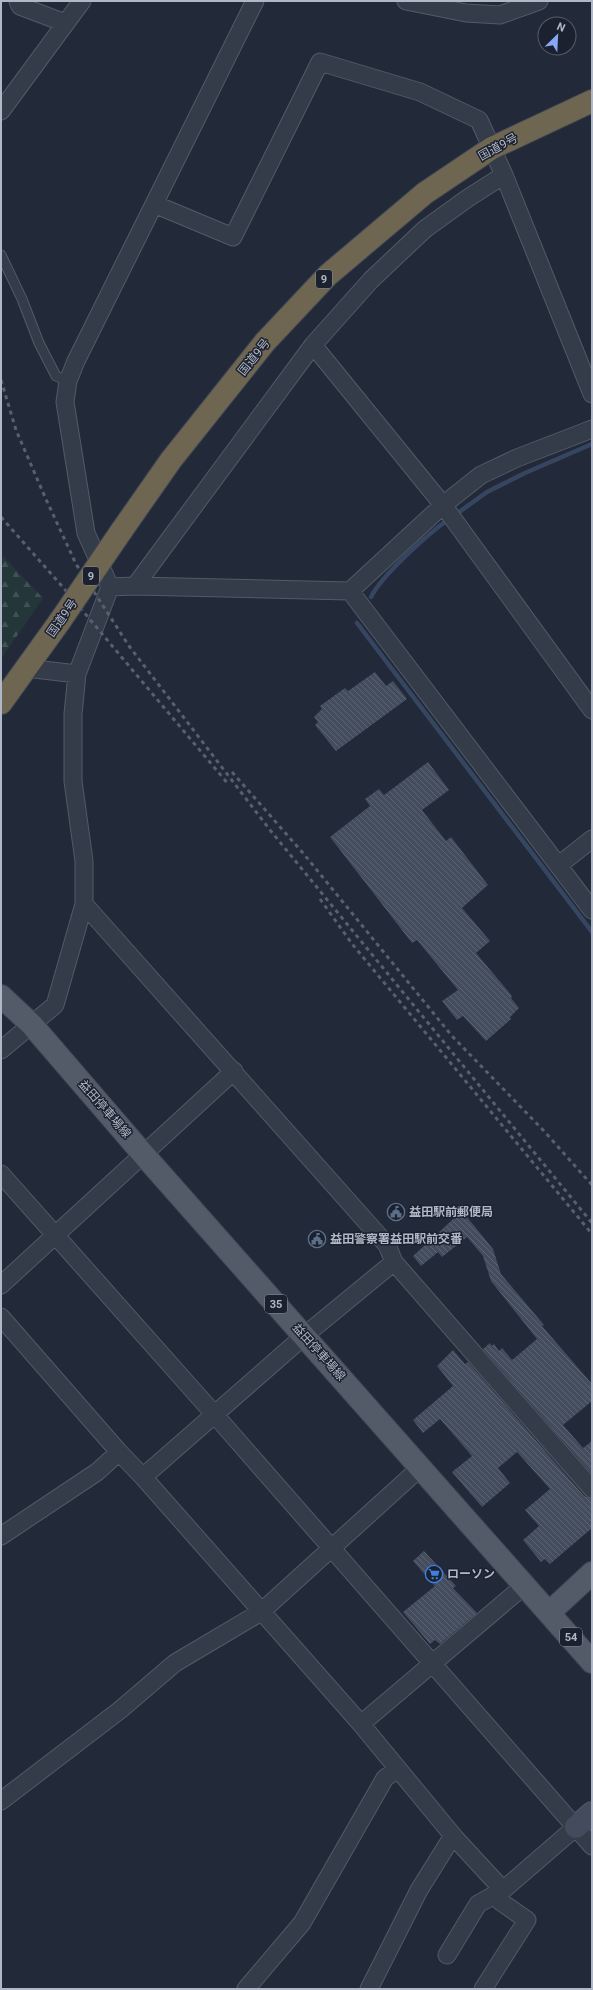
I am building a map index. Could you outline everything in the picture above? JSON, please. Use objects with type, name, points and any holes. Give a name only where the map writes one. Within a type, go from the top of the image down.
[{"type":"highway","name":"国道9号","points":[[1,703],[60,621],[171,460],[265,342],[328,275],[425,193],[492,148],[592,101]]},
{"type":"main road","name":"益田停車場線","points":[[1,996],[32,1025],[143,1154],[550,1612]]},
{"type":"main road","points":[[550,1612],[592,1573]]},
{"type":"main road","name":"54","points":[[550,1612],[592,1662]]},
{"type":"street","points":[[18,1],[20,6],[65,24]]},
{"type":"street","points":[[1,111],[82,1]]},
{"type":"street","points":[[1,1050],[55,1005],[84,904],[84,861],[73,781],[73,714],[77,674],[110,588],[86,533],[65,402],[68,382],[76,361],[256,1]]},
{"type":"street","points":[[406,1],[466,13],[500,15],[539,1]]},
{"type":"street","points":[[154,204],[233,237],[320,62],[420,92],[479,120],[504,175],[592,394]]},
{"type":"street","points":[[135,586],[313,345],[371,280],[425,229],[468,198],[504,175]]},
{"type":"street","points":[[313,345],[443,505],[592,710]]},
{"type":"street","points":[[110,588],[135,586],[350,591],[443,505],[481,475],[517,458],[592,429]]},
{"type":"street","points":[[350,591],[592,910]]},
{"type":"street","points":[[26,668],[77,674]]},
{"type":"street","points":[[559,865],[592,839]]},
{"type":"street","points":[[84,904],[388,1245],[394,1262],[592,1489]]},
{"type":"street","points":[[1,1285],[234,1071]]},
{"type":"street","points":[[1,1174],[332,1548],[592,1846]]},
{"type":"street","points":[[143,1478],[304,1336],[394,1262]]},
{"type":"street","points":[[1,1317],[361,1724],[455,1838],[498,1893],[501,1902],[527,1920],[483,1989]]},
{"type":"street","points":[[1,1536],[97,1472],[119,1452]]},
{"type":"street","points":[[1,1801],[120,1710],[175,1663],[261,1612],[421,1467]]},
{"type":"street","points":[[361,1724],[525,1585]]},
{"type":"street","points":[[246,1989],[302,1923],[385,1778],[398,1768]]},
{"type":"street","points":[[447,1955],[478,1904],[498,1893],[592,1812]]},
{"type":"street","points":[[369,1989],[419,1890],[449,1842],[455,1838]]},
{"type":"lane","points":[[2,257],[22,299],[39,343],[56,376],[68,382]]},
{"type":"green space","points":[[1,554],[43,598],[1,659]]},
{"type":"building","points":[[375,672],[386,686],[393,681],[407,699],[336,751],[315,725],[318,722],[314,717],[322,709],[320,706],[345,688],[348,691]]},
{"type":"building","points":[[428,762],[449,790],[422,810],[446,841],[451,837],[488,885],[462,908],[490,941],[476,953],[512,996],[511,998],[519,1008],[510,1017],[511,1019],[486,1041],[463,1016],[457,1020],[442,1001],[458,990],[417,940],[412,943],[330,837],[370,806],[365,799],[379,789],[384,795]]},
{"type":"building","points":[[462,1211],[493,1249],[501,1274],[544,1325],[542,1326],[592,1384],[592,1401],[563,1425],[583,1448],[592,1441],[592,1474],[483,1349],[490,1343],[492,1346],[494,1344],[499,1351],[502,1348],[512,1360],[537,1339],[491,1281],[483,1256],[467,1237],[442,1257],[438,1252],[421,1266],[413,1256]]},
{"type":"building","points":[[453,1350],[465,1364],[468,1362],[584,1496],[592,1499],[592,1528],[550,1564],[545,1559],[541,1562],[523,1540],[539,1526],[525,1510],[550,1489],[517,1452],[498,1468],[510,1483],[482,1507],[452,1472],[472,1456],[440,1419],[423,1433],[413,1420],[453,1386],[437,1366]]},
{"type":"building","points":[[424,1551],[456,1586],[453,1588],[477,1613],[440,1644],[435,1640],[430,1644],[403,1612],[435,1586],[413,1561]]},
{"type":"waterway","points":[[455,515],[487,492],[525,473],[592,444]]},
{"type":"waterway","points":[[371,597],[395,567],[418,544],[449,519]]},
{"type":"waterway","points":[[357,623],[592,932]]},
{"type":"railway","points":[[1,380],[16,430],[76,564],[129,646],[270,830],[592,1223]]},
{"type":"railway","points":[[1,517],[61,585],[229,785]]},
{"type":"railway","points":[[232,772],[303,853],[452,1036],[544,1131],[592,1185]]},
{"type":"railway","points":[[320,899],[353,945],[592,1234]]},
{"type":"place","name":"益田駅前郵便局","points":[[396,1212]]},
{"type":"place","name":"益田警察署益田駅前交番","points":[[317,1239]]},
{"type":"place","name":"ローソン","points":[[434,1574]]}]
